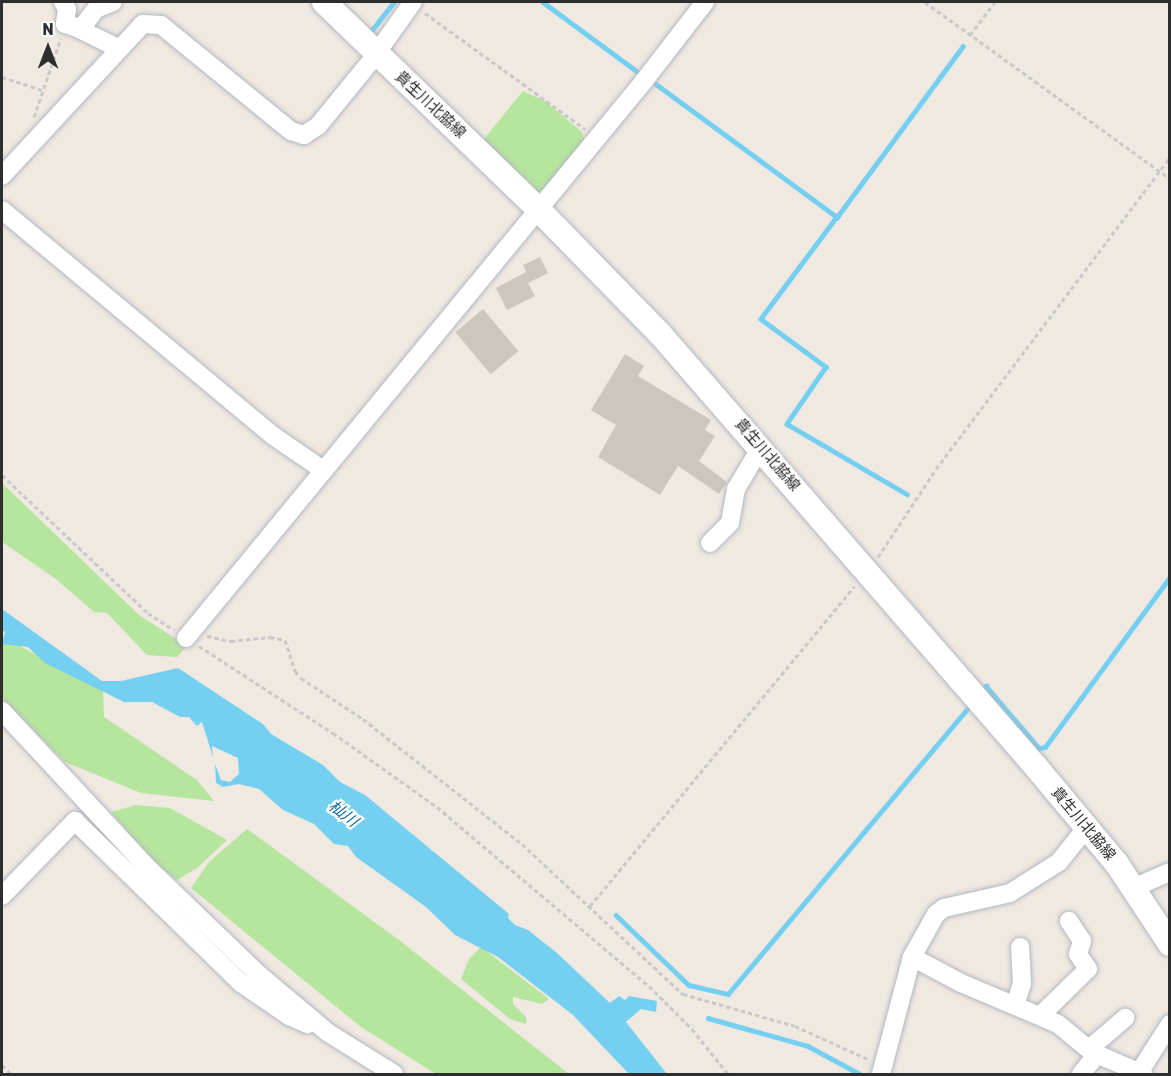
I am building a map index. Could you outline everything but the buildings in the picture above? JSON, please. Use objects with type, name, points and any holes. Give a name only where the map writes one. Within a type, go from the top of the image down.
[{"type":"main road","name":"貴生川北脇線","points":[[324,2],[538,209],[632,304],[761,447],[1086,828],[1133,888],[1170,944]]},
{"type":"street","points":[[63,2],[67,9],[70,26]]},
{"type":"street","points":[[70,26],[83,26],[96,9],[113,2]]},
{"type":"street","points":[[191,632],[595,140],[705,2]]},
{"type":"street","points":[[2,176],[118,48],[143,24],[161,25],[291,131],[304,135],[318,126],[412,3]]},
{"type":"street","points":[[70,26],[118,48]]},
{"type":"street","points":[[2,210],[272,435],[323,470]]},
{"type":"street","points":[[710,543],[730,523],[736,489],[761,447]]},
{"type":"street","points":[[2,711],[148,869],[258,974],[327,1032],[394,1074]]},
{"type":"street","points":[[2,896],[75,821],[241,983],[288,1016],[327,1032]]},
{"type":"street","points":[[881,1070],[912,957],[936,914],[944,908],[1010,893],[1059,862],[1086,828]]},
{"type":"street","points":[[1133,888],[1170,872]]},
{"type":"street","points":[[1040,1016],[1088,969],[1078,954],[1082,941],[1069,921]]},
{"type":"street","points":[[1015,1005],[1022,983],[1020,947]]},
{"type":"street","points":[[912,957],[961,983],[1058,1024],[1093,1052],[1141,1073],[1170,1024]]},
{"type":"street","points":[[1081,1074],[1093,1052],[1125,1018]]},
{"type":"path","points":[[925,2],[1170,179]]},
{"type":"path","points":[[970,35],[995,2]]},
{"type":"path","points":[[412,3],[527,84],[595,140]]},
{"type":"path","points":[[32,143],[32,124],[70,26]]},
{"type":"path","points":[[2,77],[45,91]]},
{"type":"path","points":[[590,906],[868,570],[897,532],[936,469],[1170,158]]},
{"type":"path","points":[[2,475],[148,613],[209,638],[231,641],[270,637],[285,640],[294,671],[301,678],[363,718],[462,795],[590,906],[683,994],[795,1026],[881,1070]]},
{"type":"path","points":[[191,632],[437,807],[649,986],[692,1029],[728,1074]]},
{"type":"path","points":[[2,1065],[11,1074]]},
{"type":"green space","points":[[523,91],[545,101],[582,132],[585,142],[537,200],[480,144]]},
{"type":"green space","points":[[2,483],[139,615],[187,646],[177,657],[147,655],[107,613],[94,612],[56,579],[2,542]]},
{"type":"green space","points":[[2,637],[103,689],[104,717],[197,780],[214,801],[141,793],[65,762],[2,698]]},
{"type":"green space","points":[[136,805],[170,808],[227,840],[197,868],[177,880],[149,858],[111,812]]},
{"type":"green space","points":[[247,829],[399,940],[569,1074],[436,1074],[361,1027],[191,888],[209,862]]},
{"type":"green space","points":[[481,947],[549,999],[542,1004],[513,997],[513,1004],[526,1017],[526,1024],[510,1019],[461,979],[469,959]]},
{"type":"water","name":"杣川","points":[[2,609],[102,681],[121,681],[178,668],[263,724],[271,734],[323,765],[340,782],[365,795],[509,914],[508,918],[515,925],[528,930],[557,953],[610,1003],[619,996],[625,1000],[629,996],[657,1001],[656,1012],[641,1009],[626,1022],[667,1074],[629,1074],[573,1015],[498,957],[455,935],[426,907],[356,857],[348,846],[334,844],[314,824],[283,810],[259,789],[239,784],[223,787],[216,783],[215,764],[221,780],[230,782],[239,774],[238,758],[212,746],[213,757],[202,722],[197,726],[189,717],[180,717],[152,702],[124,702],[45,663],[28,647],[2,644],[5,632],[2,630]]},
{"type":"waterway","points":[[372,30],[394,2]]},
{"type":"waterway","points":[[543,2],[642,75]]},
{"type":"waterway","points":[[656,84],[837,217],[963,46]]},
{"type":"waterway","points":[[837,217],[761,319],[826,367],[787,424],[907,494]]},
{"type":"waterway","points":[[983,688],[986,686],[1039,748],[1045,747],[1170,577]]},
{"type":"waterway","points":[[616,915],[689,985],[728,994],[969,707]]},
{"type":"waterway","points":[[708,1018],[808,1046],[860,1074]]}]
